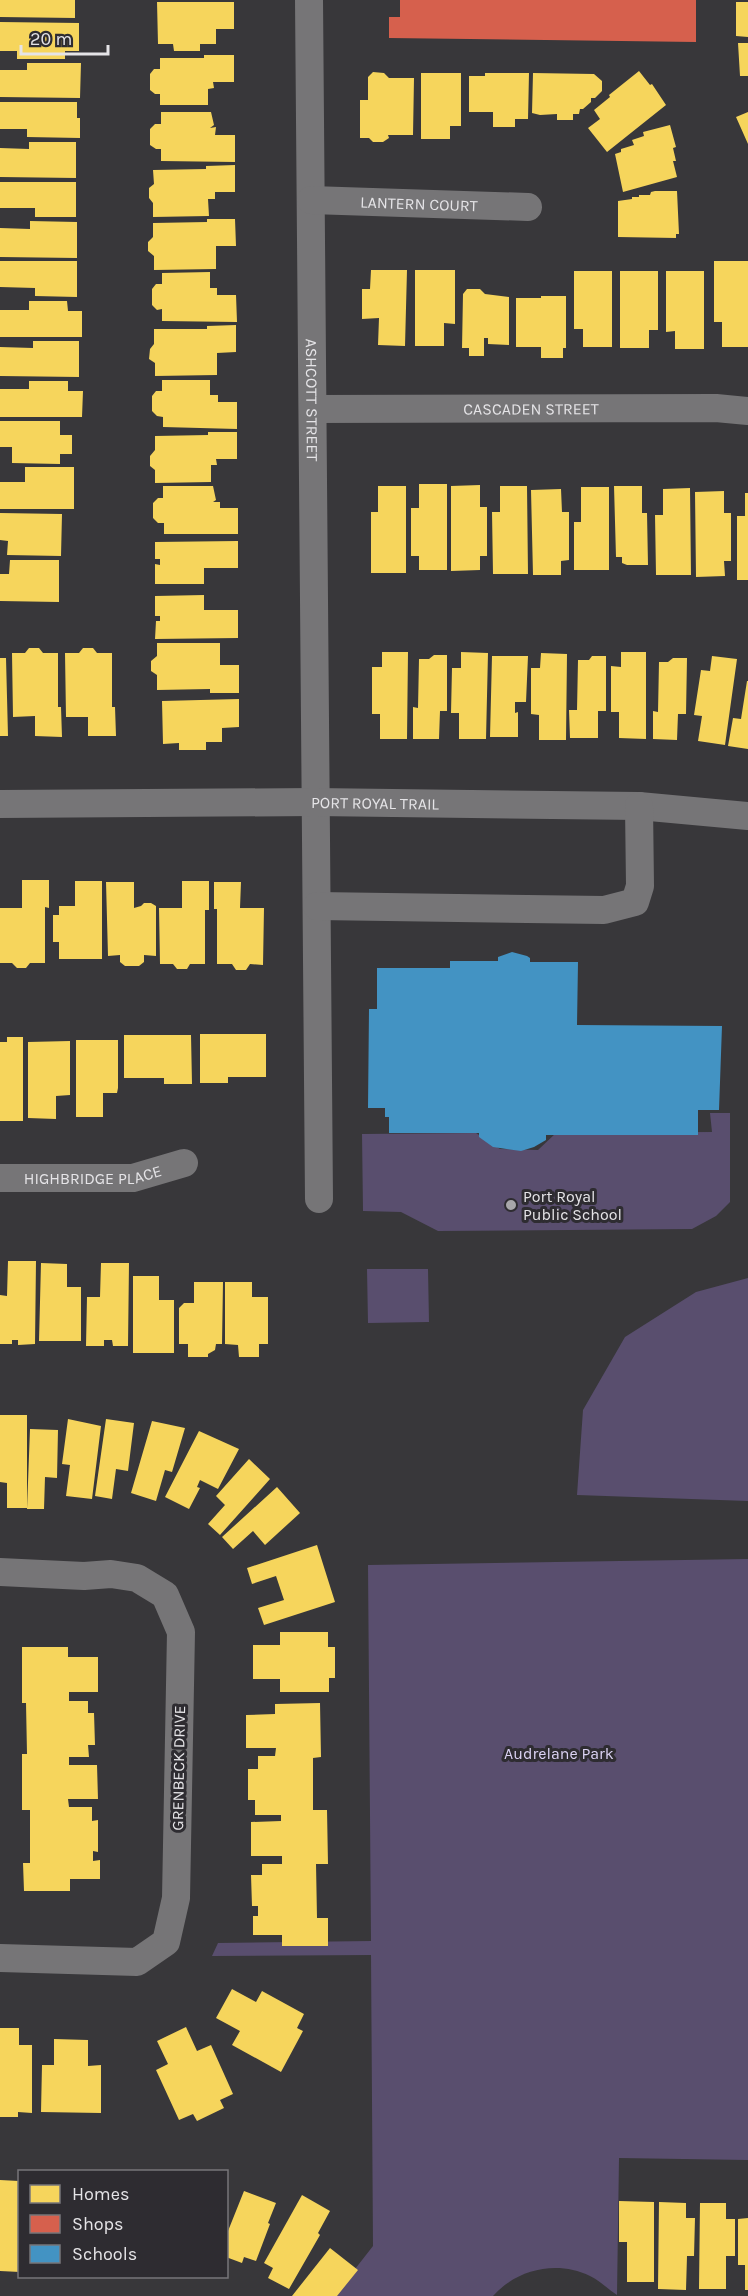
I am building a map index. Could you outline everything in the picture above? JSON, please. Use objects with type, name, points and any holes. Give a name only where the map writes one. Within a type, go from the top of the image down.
[{"type":"street","name":"ASHCOTT STREET","points":[[309,0],[319,1199]]},
{"type":"street","name":"LANTERN COURT","points":[[311,200],[528,207]]},
{"type":"street","name":"CASCADEN STREET","points":[[313,409],[716,408],[748,411]]},
{"type":"street","name":"PORT ROYAL TRAIL","points":[[0,804],[315,802],[639,806],[748,816]]},
{"type":"street","points":[[317,906],[604,910],[635,902],[640,886],[639,806]]},
{"type":"street","name":"HIGHBRIDGE PLACE","points":[[0,1178],[133,1178],[184,1163]]},
{"type":"street","name":"GRENBECK DRIVE","points":[[0,1572],[84,1576],[111,1574],[137,1578],[165,1595],[181,1632],[176,1898],[166,1942],[137,1962],[0,1958]]},
{"type":"green space","points":[[710,1113],[730,1113],[730,1202],[716,1216],[692,1229],[438,1231],[401,1212],[363,1211],[362,1134],[476,1133],[500,1149],[538,1150],[556,1133],[712,1132]]},
{"type":"green space","points":[[367,1269],[428,1269],[429,1322],[368,1323]]},
{"type":"green space","points":[[748,1278],[748,1501],[577,1495],[583,1410],[625,1337],[696,1292]]},
{"type":"green space","name":"Audrelane Park","points":[[748,1559],[748,2160],[619,2158],[617,2295],[590,2276],[577,2271],[551,2268],[514,2279],[493,2296],[334,2296],[373,2246],[371,1955],[212,1956],[218,1943],[371,1941],[368,1565]]},
{"type":"building: Homes","points":[[0,0],[75,0],[75,18],[0,17]]},
{"type":"building: Homes","points":[[157,2],[234,2],[234,29],[216,29],[216,44],[200,44],[200,51],[174,51],[173,44],[158,44]]},
{"type":"building: Homes","points":[[736,2],[748,2],[748,37],[736,36]]},
{"type":"building: Homes","points":[[0,22],[79,23],[79,51],[65,51],[65,59],[17,59],[17,51],[0,51]]},
{"type":"building: Homes","points":[[738,43],[748,43],[748,76],[740,76]]},
{"type":"building: Homes","points":[[204,55],[234,55],[234,82],[213,82],[214,88],[208,89],[208,105],[160,105],[160,94],[155,94],[150,90],[150,74],[154,69],[160,69],[160,58],[204,58]]},
{"type":"building: Homes","points":[[27,63],[81,63],[80,98],[0,97],[0,70],[27,70]]},
{"type":"building: Homes","points":[[639,71],[650,85],[652,84],[666,105],[607,152],[588,128],[600,119],[594,110]]},
{"type":"building: Homes","points":[[373,72],[384,73],[389,78],[414,78],[413,135],[388,135],[389,138],[383,142],[360,138],[360,100],[368,100],[368,77]]},
{"type":"building: Homes","points":[[421,73],[461,73],[461,126],[450,126],[450,139],[421,139]]},
{"type":"building: Homes","points":[[485,73],[529,73],[528,119],[515,119],[515,127],[493,127],[493,112],[469,112],[469,76],[485,76]]},
{"type":"building: Homes","points":[[533,73],[594,74],[602,81],[602,91],[595,98],[591,98],[591,102],[583,109],[580,109],[579,114],[573,114],[573,120],[557,120],[557,114],[532,113]]},
{"type":"building: Homes","points":[[0,102],[77,102],[80,138],[27,137],[27,129],[0,129]]},
{"type":"building: Homes","points":[[161,112],[211,112],[214,125],[210,128],[216,127],[215,135],[235,135],[235,162],[161,161],[161,149],[150,145],[150,129],[155,124],[161,124]]},
{"type":"building: Homes","points":[[748,112],[748,144],[736,117]]},
{"type":"building: Homes","points":[[670,125],[676,147],[673,148],[676,161],[673,161],[677,177],[623,192],[615,154],[621,152],[621,149],[634,145],[632,140],[644,136],[643,132]]},
{"type":"building: Homes","points":[[29,142],[76,142],[76,178],[0,177],[0,148],[29,149]]},
{"type":"building: Homes","points":[[235,165],[235,192],[215,192],[215,199],[208,199],[209,216],[153,217],[153,203],[149,198],[149,188],[154,184],[153,170],[206,169],[206,166]]},
{"type":"building: Homes","points":[[0,182],[76,182],[76,217],[35,217],[35,208],[0,208]]},
{"type":"building: Homes","points":[[655,191],[677,191],[679,234],[676,234],[676,238],[618,237],[618,201],[639,197],[639,195],[650,195]]},
{"type":"building: Homes","points":[[207,219],[235,219],[236,246],[216,246],[216,269],[154,270],[154,256],[148,251],[148,242],[153,237],[153,223],[207,222]]},
{"type":"building: Homes","points":[[30,221],[77,222],[77,258],[0,257],[0,228],[30,229]]},
{"type":"building: Homes","points":[[0,261],[77,261],[77,297],[35,296],[35,288],[0,287]]},
{"type":"building: Homes","points":[[714,261],[748,261],[748,347],[722,347],[722,322],[714,322]]},
{"type":"building: Homes","points":[[371,270],[407,270],[405,346],[378,345],[379,318],[362,319],[362,289],[370,289]]},
{"type":"building: Homes","points":[[415,270],[455,270],[455,324],[444,323],[444,346],[415,346]]},
{"type":"building: Homes","points":[[574,271],[612,271],[612,347],[583,347],[583,329],[574,329]]},
{"type":"building: Homes","points":[[620,271],[658,271],[658,330],[649,330],[649,348],[620,348]]},
{"type":"building: Homes","points":[[666,271],[704,271],[704,349],[675,349],[675,331],[666,332]]},
{"type":"building: Homes","points":[[210,272],[210,288],[217,288],[217,295],[236,295],[237,322],[162,321],[162,309],[157,310],[152,305],[152,289],[156,284],[162,284],[162,273]]},
{"type":"building: Homes","points":[[467,289],[480,289],[485,294],[509,297],[509,345],[488,344],[488,338],[484,338],[484,356],[469,356],[469,348],[462,348],[463,294]]},
{"type":"building: Homes","points":[[541,296],[566,296],[566,348],[563,348],[563,358],[541,358],[541,347],[516,347],[516,298],[541,298]]},
{"type":"building: Homes","points":[[29,301],[67,301],[68,311],[82,311],[82,337],[0,337],[0,310],[29,310]]},
{"type":"building: Homes","points":[[236,325],[236,352],[217,353],[217,375],[155,376],[155,363],[149,359],[150,349],[154,344],[154,329],[207,329],[207,326]]},
{"type":"building: Homes","points":[[33,341],[79,341],[79,377],[0,376],[0,347],[33,348]]},
{"type":"building: Homes","points":[[162,380],[210,380],[210,395],[218,395],[218,402],[237,402],[237,429],[163,427],[163,417],[157,416],[152,411],[152,396],[156,391],[162,391]]},
{"type":"building: Homes","points":[[29,381],[68,381],[68,391],[83,391],[82,417],[0,417],[0,389],[29,389]]},
{"type":"building: Homes","points":[[0,421],[60,421],[60,435],[72,435],[72,454],[60,454],[60,464],[12,463],[12,447],[0,447]]},
{"type":"building: Homes","points":[[208,432],[237,432],[237,459],[216,459],[217,465],[211,465],[211,482],[155,483],[155,470],[150,466],[150,456],[155,450],[155,436],[208,435]]},
{"type":"building: Homes","points":[[25,467],[74,467],[74,509],[0,509],[0,482],[25,482]]},
{"type":"building: Homes","points":[[419,484],[447,484],[447,570],[419,570],[419,556],[411,556],[411,508],[419,508]]},
{"type":"building: Homes","points":[[480,485],[480,507],[487,507],[487,556],[480,556],[480,570],[451,571],[451,486]]},
{"type":"building: Homes","points":[[163,486],[213,486],[216,500],[213,502],[220,502],[220,508],[238,508],[238,534],[164,534],[164,523],[158,523],[153,518],[153,503],[158,498],[163,498]]},
{"type":"building: Homes","points":[[378,486],[406,486],[406,573],[371,573],[371,512],[378,512]]},
{"type":"building: Homes","points":[[500,486],[527,486],[528,574],[493,574],[492,512],[500,512]]},
{"type":"building: Homes","points":[[614,486],[642,486],[642,513],[647,513],[648,565],[627,565],[622,563],[622,557],[616,557]]},
{"type":"building: Homes","points":[[581,487],[609,487],[609,570],[574,570],[574,522],[581,522]]},
{"type":"building: Homes","points":[[690,488],[691,575],[656,575],[655,515],[663,515],[663,489]]},
{"type":"building: Homes","points":[[561,489],[562,512],[569,512],[569,560],[561,561],[561,575],[533,575],[531,490]]},
{"type":"building: Homes","points":[[724,491],[724,513],[731,513],[731,561],[724,561],[725,576],[696,577],[695,492]]},
{"type":"building: Homes","points":[[745,493],[748,493],[748,580],[737,580],[737,516],[745,516]]},
{"type":"building: Homes","points":[[0,513],[62,514],[61,556],[7,555],[8,541],[0,540]]},
{"type":"building: Homes","points":[[238,541],[238,568],[204,568],[204,584],[155,584],[155,564],[160,565],[160,559],[155,559],[155,542]]},
{"type":"building: Homes","points":[[10,560],[59,560],[59,602],[0,601],[0,574],[9,574]]},
{"type":"building: Homes","points":[[204,595],[204,610],[238,610],[238,638],[155,639],[156,621],[160,621],[160,616],[155,616],[155,596]]},
{"type":"building: Homes","points":[[157,643],[220,643],[220,665],[239,665],[239,693],[210,693],[210,689],[157,690],[157,675],[151,671],[151,661],[157,656]]},
{"type":"building: Homes","points":[[29,648],[39,648],[43,653],[58,653],[58,707],[61,707],[62,737],[35,736],[35,716],[13,717],[12,653],[25,653]]},
{"type":"building: Homes","points":[[83,648],[93,648],[97,653],[112,653],[112,707],[115,707],[116,736],[88,736],[88,717],[66,717],[65,653],[79,653]]},
{"type":"building: Homes","points":[[382,652],[408,652],[407,739],[380,739],[380,714],[372,714],[372,667],[382,667]]},
{"type":"building: Homes","points":[[461,652],[488,653],[486,739],[459,739],[459,713],[451,713],[452,668],[461,668]]},
{"type":"building: Homes","points":[[621,652],[646,652],[646,739],[619,738],[619,712],[611,712],[611,666],[621,667]]},
{"type":"building: Homes","points":[[541,653],[567,654],[566,740],[539,740],[539,715],[531,714],[531,668],[540,668]]},
{"type":"building: Homes","points":[[434,655],[447,655],[447,711],[440,711],[439,739],[413,739],[413,707],[418,708],[419,659],[429,659]]},
{"type":"building: Homes","points":[[492,656],[528,656],[526,702],[515,702],[515,713],[518,712],[518,737],[490,737]]},
{"type":"building: Homes","points":[[592,656],[606,656],[606,711],[598,711],[598,738],[570,738],[569,710],[577,710],[578,660],[589,660]]},
{"type":"building: Homes","points":[[712,656],[737,659],[725,745],[698,741],[702,716],[694,715],[701,670],[710,671]]},
{"type":"building: Homes","points":[[0,658],[6,658],[8,736],[0,736]]},
{"type":"building: Homes","points":[[673,658],[687,658],[686,714],[678,714],[677,740],[653,739],[653,711],[658,712],[659,662],[668,662]]},
{"type":"building: Homes","points":[[747,681],[748,749],[728,746],[733,718],[741,719]]},
{"type":"building: Homes","points":[[239,699],[239,727],[222,728],[222,742],[206,742],[206,750],[179,750],[179,743],[163,744],[162,701]]},
{"type":"building: Homes","points":[[22,880],[49,880],[49,908],[45,907],[45,963],[30,963],[26,968],[17,968],[12,963],[0,963],[0,908],[22,908]]},
{"type":"building: Homes","points":[[75,881],[102,881],[102,959],[59,959],[59,942],[53,942],[53,915],[59,915],[59,906],[75,906]]},
{"type":"building: Homes","points":[[182,881],[209,881],[209,910],[205,910],[205,964],[190,964],[187,969],[177,969],[173,964],[160,964],[159,908],[182,908]]},
{"type":"building: Homes","points":[[106,882],[134,882],[134,908],[144,903],[156,906],[156,956],[144,955],[144,962],[139,966],[125,966],[120,962],[120,955],[108,956]]},
{"type":"building: Homes","points":[[214,882],[241,882],[240,908],[264,908],[263,965],[250,964],[246,970],[236,970],[232,964],[217,964],[217,909],[214,909]]},
{"type":"building: Homes","points":[[200,1034],[266,1034],[266,1077],[228,1077],[228,1083],[200,1083]]},
{"type":"building: Homes","points":[[124,1035],[191,1035],[192,1084],[164,1084],[164,1078],[124,1078]]},
{"type":"building: Homes","points":[[7,1037],[23,1037],[23,1121],[0,1121],[0,1042],[7,1042]]},
{"type":"building: Homes","points":[[76,1040],[118,1040],[118,1088],[117,1093],[103,1093],[103,1117],[76,1117]]},
{"type":"building: Homes","points":[[70,1041],[70,1095],[56,1096],[56,1119],[28,1118],[28,1042]]},
{"type":"building: Homes","points":[[8,1261],[36,1261],[35,1344],[18,1345],[18,1340],[12,1340],[12,1344],[0,1344],[0,1295],[7,1296]]},
{"type":"building: Homes","points":[[41,1263],[67,1264],[67,1287],[81,1287],[81,1341],[39,1341]]},
{"type":"building: Homes","points":[[101,1263],[129,1263],[128,1346],[113,1346],[112,1340],[104,1340],[104,1346],[86,1346],[87,1297],[100,1297]]},
{"type":"building: Homes","points":[[133,1276],[159,1276],[159,1300],[174,1300],[174,1353],[133,1353]]},
{"type":"building: Homes","points":[[194,1282],[223,1282],[222,1344],[216,1344],[215,1350],[208,1354],[208,1357],[188,1357],[188,1344],[179,1344],[179,1308],[184,1303],[194,1303]]},
{"type":"building: Homes","points":[[225,1282],[252,1282],[252,1297],[268,1297],[268,1344],[259,1344],[259,1357],[239,1357],[238,1345],[225,1344]]},
{"type":"building: Homes","points":[[0,1415],[27,1415],[27,1508],[7,1508],[7,1483],[0,1482]]},
{"type":"building: Homes","points":[[68,1419],[101,1426],[92,1499],[66,1496],[70,1465],[62,1464]]},
{"type":"building: Homes","points":[[106,1419],[134,1423],[128,1471],[116,1469],[112,1499],[95,1496]]},
{"type":"building: Homes","points":[[152,1421],[185,1428],[172,1472],[165,1470],[156,1501],[131,1493]]},
{"type":"building: Homes","points":[[30,1429],[58,1430],[57,1478],[45,1477],[44,1509],[27,1509]]},
{"type":"building: Homes","points":[[199,1431],[239,1449],[218,1489],[200,1480],[197,1487],[200,1488],[189,1509],[165,1497]]},
{"type":"building: Homes","points":[[249,1459],[270,1479],[220,1535],[208,1524],[225,1505],[216,1496]]},
{"type":"building: Homes","points":[[277,1487],[300,1513],[265,1545],[253,1531],[233,1549],[222,1537]]},
{"type":"building: Homes","points":[[317,1545],[335,1602],[264,1625],[258,1608],[284,1600],[276,1576],[252,1584],[247,1568]]},
{"type":"building: Homes","points":[[280,1632],[328,1632],[328,1647],[335,1647],[335,1678],[329,1678],[329,1692],[280,1692],[280,1679],[253,1679],[253,1645],[280,1645]]},
{"type":"building: Homes","points":[[22,1647],[68,1647],[68,1657],[98,1657],[98,1692],[69,1692],[69,1701],[88,1701],[88,1713],[94,1713],[95,1745],[88,1745],[89,1757],[69,1757],[69,1765],[97,1765],[98,1799],[68,1799],[69,1807],[92,1807],[92,1821],[98,1820],[98,1852],[93,1851],[93,1861],[100,1860],[100,1879],[70,1879],[70,1891],[24,1891],[23,1863],[30,1863],[30,1810],[22,1810],[22,1754],[27,1754],[26,1703],[22,1703]]},
{"type":"building: Homes","points":[[320,1703],[321,1757],[313,1758],[313,1810],[327,1810],[328,1864],[316,1864],[317,1918],[328,1918],[328,1946],[282,1946],[282,1935],[253,1935],[253,1916],[258,1916],[258,1906],[252,1906],[251,1875],[262,1875],[262,1864],[282,1864],[282,1856],[251,1856],[251,1822],[281,1821],[281,1815],[255,1815],[255,1800],[248,1800],[248,1769],[258,1769],[258,1756],[275,1756],[276,1748],[246,1748],[246,1715],[275,1714],[275,1704]]},
{"type":"building: Homes","points":[[232,1989],[256,2002],[262,1991],[304,2014],[297,2028],[303,2031],[281,2072],[232,2045],[240,2031],[216,2018]]},
{"type":"building: Homes","points":[[186,2027],[197,2051],[211,2045],[233,2094],[220,2100],[224,2108],[197,2121],[193,2114],[179,2120],[156,2070],[168,2064],[157,2041]]},
{"type":"building: Homes","points":[[0,2028],[19,2028],[19,2045],[32,2045],[32,2113],[18,2112],[18,2117],[0,2117]]},
{"type":"building: Homes","points":[[54,2039],[88,2040],[88,2066],[101,2065],[101,2113],[41,2112],[42,2065],[54,2065]]},
{"type":"building: Homes","points":[[0,2180],[18,2181],[18,2272],[0,2271]]},
{"type":"building: Homes","points":[[244,2191],[276,2203],[256,2261],[244,2257],[242,2263],[228,2258],[228,2231]]},
{"type":"building: Homes","points":[[302,2195],[330,2211],[318,2233],[320,2235],[289,2289],[268,2278],[273,2268],[264,2263]]},
{"type":"building: Homes","points":[[619,2201],[654,2202],[654,2282],[627,2282],[627,2242],[619,2242]]},
{"type":"building: Homes","points":[[659,2202],[686,2203],[686,2218],[695,2218],[694,2256],[687,2256],[686,2290],[658,2289]]},
{"type":"building: Homes","points":[[700,2203],[726,2203],[726,2219],[735,2219],[735,2256],[726,2256],[726,2289],[699,2289]]},
{"type":"building: Homes","points":[[748,2218],[748,2290],[745,2290],[745,2265],[738,2265],[738,2219]]},
{"type":"building: Homes","points":[[330,2248],[358,2270],[337,2296],[292,2296]]},
{"type":"building: Shops","points":[[400,0],[696,0],[696,42],[389,38],[389,17],[400,17]]},
{"type":"building: Schools","points":[[512,952],[527,956],[530,962],[578,962],[577,1025],[722,1026],[719,1110],[698,1110],[698,1135],[546,1135],[546,1140],[521,1151],[493,1147],[479,1137],[479,1133],[389,1133],[389,1117],[385,1117],[385,1108],[368,1108],[369,1009],[377,1009],[377,968],[450,968],[450,961],[498,961],[498,957]]},
{"type":"place","name":"Port Royal Public School","points":[[511,1205]]}]
